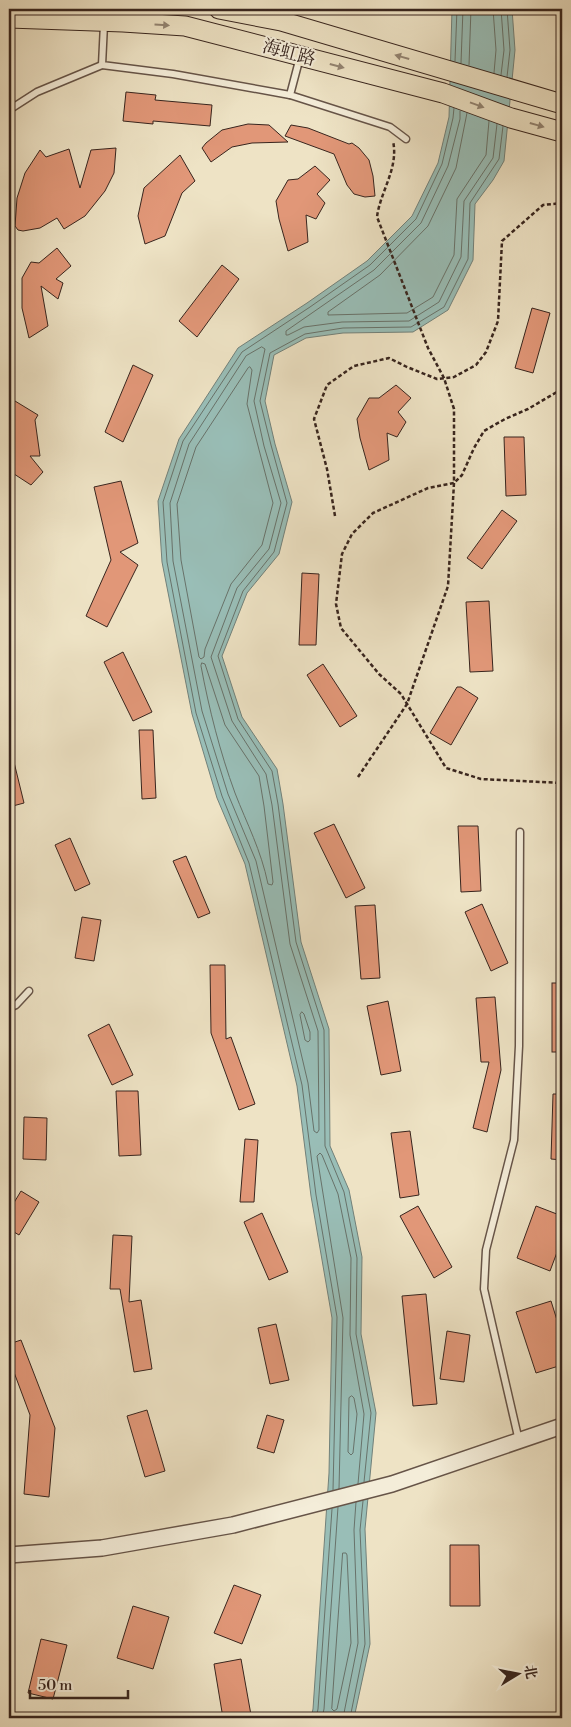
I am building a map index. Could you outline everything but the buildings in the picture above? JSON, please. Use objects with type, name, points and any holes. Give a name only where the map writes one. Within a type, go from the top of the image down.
[{"type":"main road","name":"海虹路","points":[[219,9],[280,21],[562,104]]},
{"type":"main road","name":"海虹路","points":[[9,18],[185,26],[443,93],[511,118],[562,132]]},
{"type":"street","points":[[9,1554],[102,1548],[233,1525],[392,1484],[562,1426]]},
{"type":"lane","points":[[102,65],[104,21]]},
{"type":"lane","points":[[290,95],[300,56]]},
{"type":"lane","points":[[9,110],[37,92],[102,65],[173,74],[290,95],[390,128],[406,139]]},
{"type":"lane","points":[[519,1441],[484,1288],[486,1250],[497,1200],[514,1140],[519,1046],[520,832]]},
{"type":"lane","points":[[9,1008],[16,1005],[29,991]]},
{"type":"path","points":[[358,777],[406,704],[448,586],[454,483],[454,409],[444,378],[428,348],[377,217],[378,208],[392,171],[394,145],[390,128]]},
{"type":"path","points":[[335,516],[314,419],[327,384],[354,366],[389,358],[407,368],[437,378],[454,377],[476,365],[486,352],[498,321],[502,241],[543,205],[562,203]]},
{"type":"path","points":[[562,389],[528,410],[504,419],[484,431],[462,475],[454,483],[428,488],[373,513],[352,534],[342,554],[336,604],[341,628],[379,674],[401,694],[446,768],[481,779],[562,783]]},
{"type":"water","points":[[452,9],[512,9],[515,50],[504,161],[493,180],[475,204],[473,260],[448,310],[413,332],[343,333],[306,338],[274,355],[265,401],[292,502],[279,554],[247,593],[222,656],[242,717],[277,769],[301,942],[329,1029],[330,1146],[349,1190],[362,1257],[361,1334],[376,1413],[365,1529],[370,1644],[354,1718],[311,1718],[329,1473],[332,1318],[311,1196],[297,1086],[245,864],[217,798],[192,714],[162,562],[158,501],[179,439],[238,348],[367,261],[412,216],[438,163],[449,117]]}]
